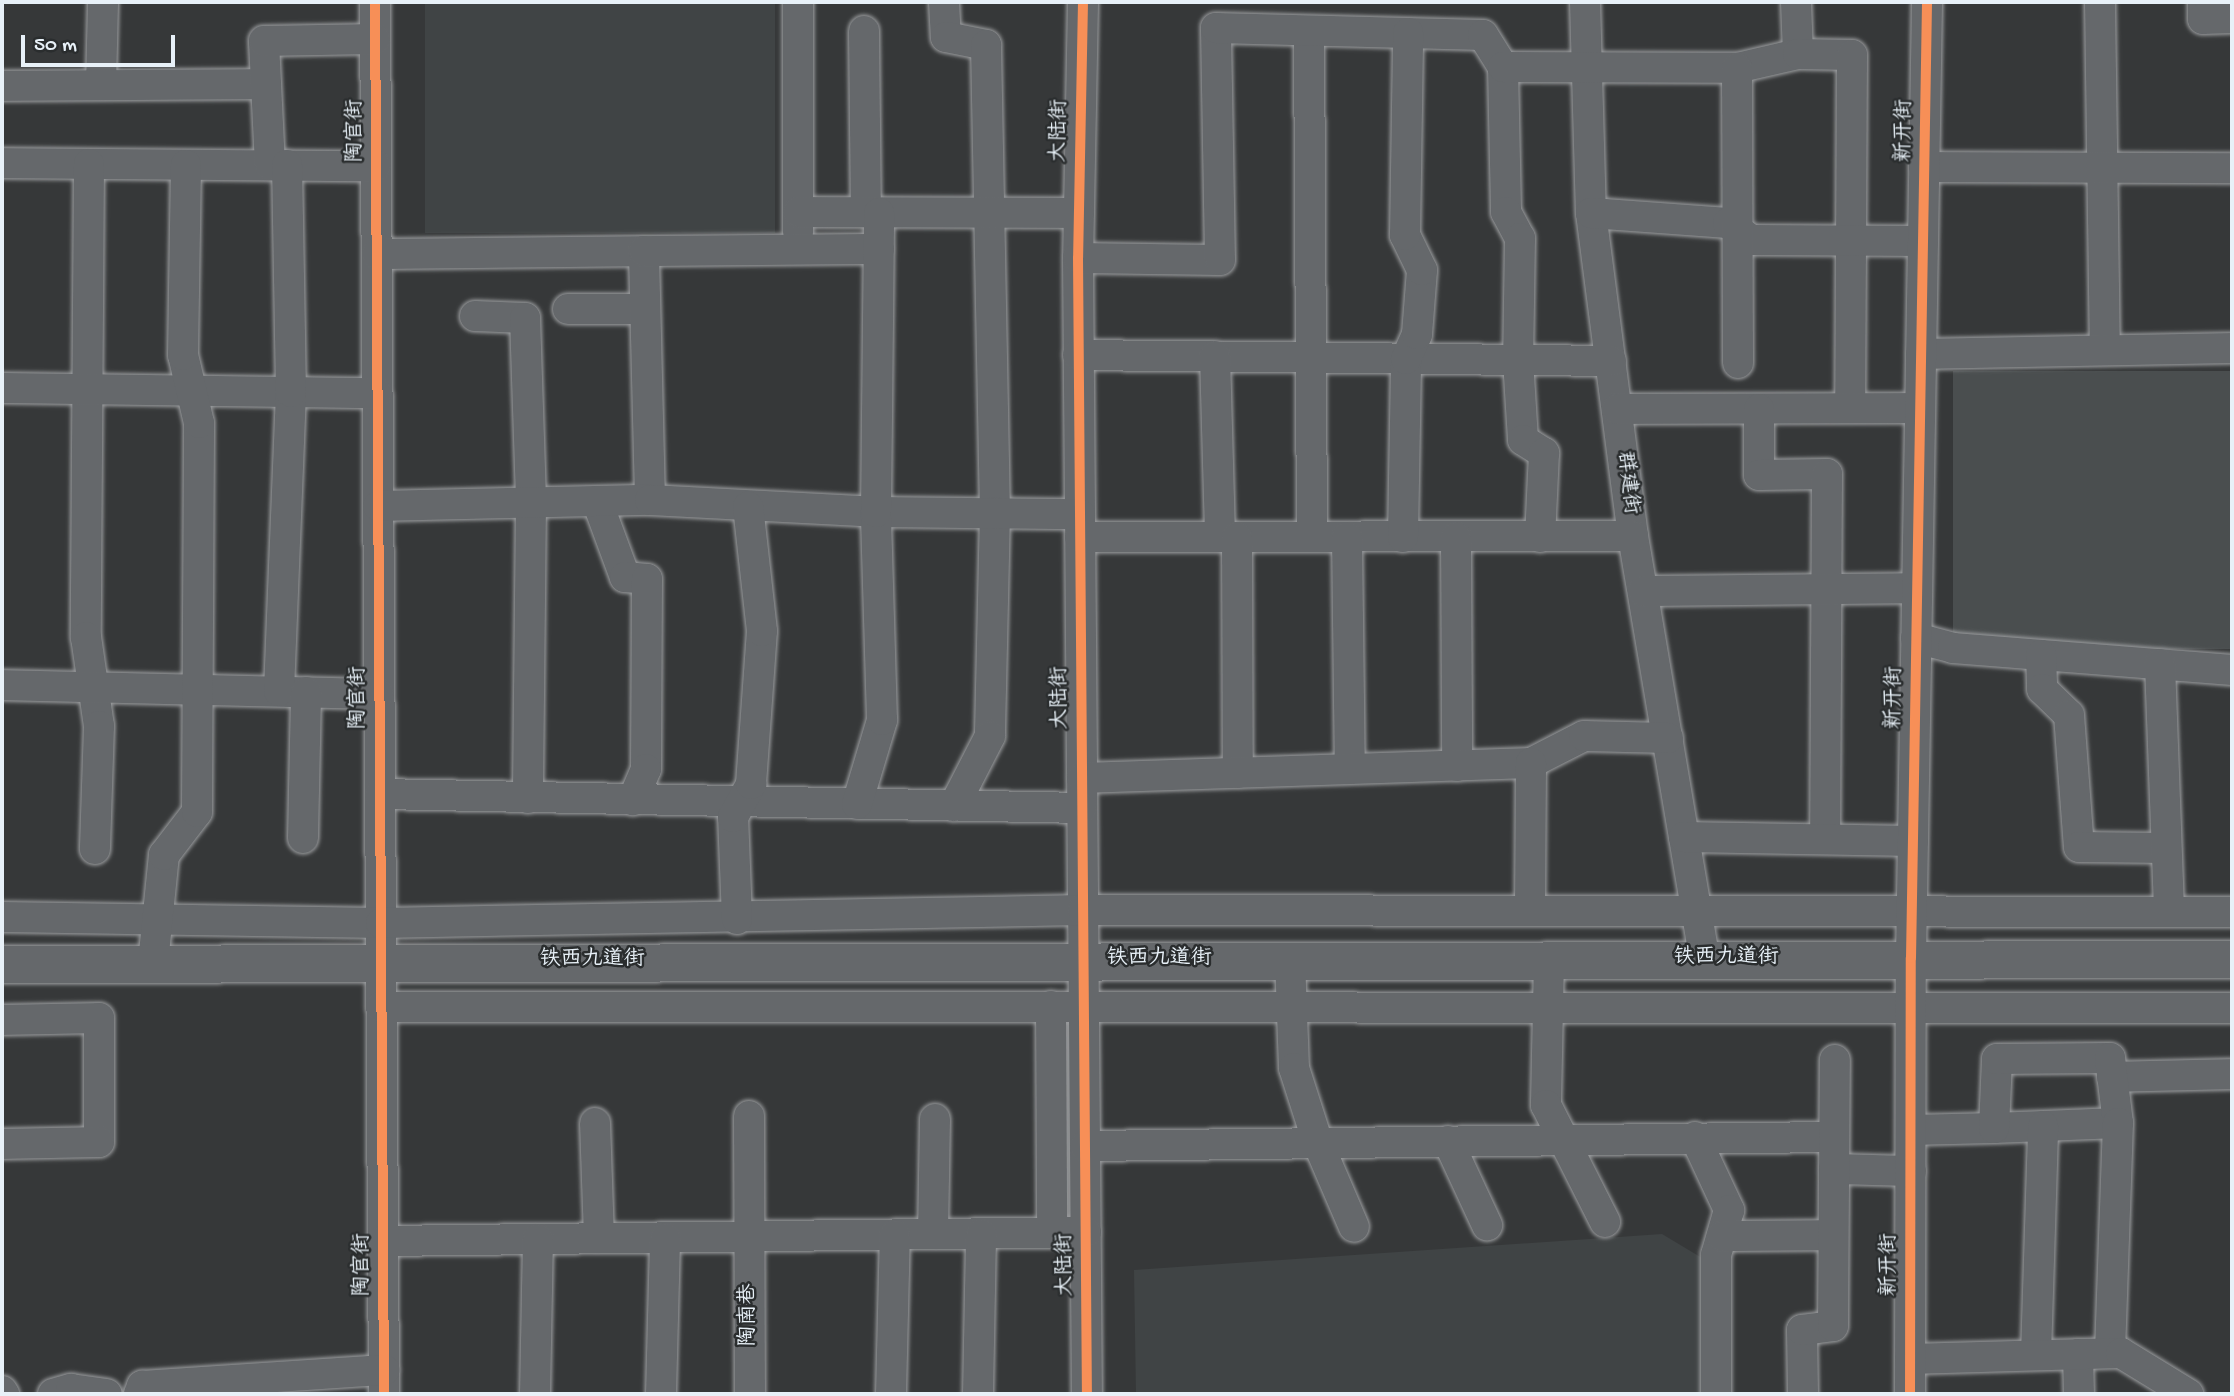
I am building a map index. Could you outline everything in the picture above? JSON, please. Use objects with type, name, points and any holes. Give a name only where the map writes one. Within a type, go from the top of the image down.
[{"type":"main road","name":"铁西九道街","points":[[2,964],[1290,959],[2232,960]]},
{"type":"street","points":[[102,85],[103,2]]},
{"type":"street","name":"陶官街","points":[[375,2],[384,1382]]},
{"type":"street","points":[[798,2],[798,250]]},
{"type":"street","points":[[944,2],[946,37],[986,45],[995,512],[990,736],[954,806]]},
{"type":"street","name":"大陆街","points":[[1083,2],[1078,355],[1087,1394]]},
{"type":"street","name":"群建街","points":[[1586,2],[1591,214],[1633,536],[1705,960]]},
{"type":"street","points":[[1796,2],[1798,54]]},
{"type":"street","name":"新开街","points":[[1910,1394],[1911,958],[1927,2]]},
{"type":"street","points":[[2100,2],[2105,350]]},
{"type":"street","points":[[2203,2],[2203,19],[2232,18]]},
{"type":"street","points":[[1078,258],[1220,260],[1216,28],[1483,35],[1503,67],[1506,212],[1520,238],[1518,360],[1523,440],[1544,453],[1540,537]]},
{"type":"street","points":[[857,804],[882,720],[876,512],[879,249],[873,212],[864,31]]},
{"type":"street","points":[[1310,31],[1309,358],[1312,537]]},
{"type":"street","points":[[1403,537],[1406,359],[1417,334],[1422,270],[1405,235],[1408,33]]},
{"type":"street","points":[[303,838],[293,692],[290,392],[279,165],[266,84],[264,41],[375,39]]},
{"type":"street","points":[[1503,67],[1737,68],[1798,54],[1852,55],[1850,408]]},
{"type":"street","points":[[1737,68],[1738,363]]},
{"type":"street","points":[[2,86],[266,84]]},
{"type":"street","points":[[2,163],[376,166]]},
{"type":"street","points":[[89,164],[85,389],[86,637],[99,726],[95,849]]},
{"type":"street","points":[[153,963],[164,855],[197,812],[199,423],[183,355],[186,164]]},
{"type":"street","points":[[1924,167],[2232,169]]},
{"type":"street","points":[[798,212],[1079,213]]},
{"type":"street","points":[[1591,214],[1728,223],[1751,240],[1923,241]]},
{"type":"street","points":[[377,254],[879,249]]},
{"type":"street","points":[[644,251],[650,500]]},
{"type":"street","points":[[568,309],[645,309]]},
{"type":"street","points":[[475,316],[525,318],[531,502],[528,797]]},
{"type":"street","points":[[1921,354],[2232,348]]},
{"type":"street","points":[[1078,355],[1611,361]]},
{"type":"street","points":[[1215,356],[1228,537],[1238,773]]},
{"type":"street","points":[[2,388],[377,393]]},
{"type":"street","points":[[1617,409],[1920,408]]},
{"type":"street","points":[[1759,409],[1759,475],[1828,474],[1825,839]]},
{"type":"street","points":[[378,506],[650,500],[876,512],[995,512],[1080,526],[1228,537],[1633,536]]},
{"type":"street","points":[[597,501],[625,577],[647,579],[646,769],[633,800]]},
{"type":"street","points":[[737,919],[733,817],[751,784],[762,631],[748,507]]},
{"type":"street","points":[[1347,537],[1350,769]]},
{"type":"street","points":[[1456,537],[1457,766]]},
{"type":"street","points":[[1643,591],[1917,588]]},
{"type":"street","points":[[1916,638],[1954,648],[2232,670]]},
{"type":"street","points":[[2041,655],[2042,689],[2069,715],[2079,847],[2166,848]]},
{"type":"street","points":[[2160,664],[2169,911]]},
{"type":"street","points":[[2,685],[379,694]]},
{"type":"street","points":[[1082,778],[1531,763],[1584,736],[1668,738]]},
{"type":"street","points":[[1530,909],[1531,763]]},
{"type":"street","points":[[380,794],[1082,808]]},
{"type":"street","points":[[1684,837],[1913,841]]},
{"type":"street","points":[[2,917],[381,923],[737,919],[1083,910],[1912,908],[2232,912]]},
{"type":"street","points":[[1290,959],[1294,1068],[1318,1143],[1354,1227]]},
{"type":"street","points":[[1549,959],[1546,1105],[1605,1222]]},
{"type":"street","points":[[1051,1006],[1052,1233]]},
{"type":"street","points":[[382,1007],[2232,1008]]},
{"type":"street","points":[[2,1020],[99,1018],[99,1142],[2,1144]]},
{"type":"street","points":[[1994,1128],[1997,1059],[2110,1058],[2118,1123],[2110,1353]]},
{"type":"street","points":[[1803,1394],[1802,1329],[1833,1326],[1835,1060]]},
{"type":"street","points":[[2112,1077],[2232,1074]]},
{"type":"street","name":"陶南巷","points":[[749,1116],[750,1394]]},
{"type":"street","points":[[933,1234],[935,1119]]},
{"type":"street","points":[[595,1123],[599,1238]]},
{"type":"street","points":[[1911,1130],[2118,1123]]},
{"type":"street","points":[[2036,1355],[2043,1126]]},
{"type":"street","points":[[1695,1137],[1730,1210],[1716,1255],[1716,1394]]},
{"type":"street","points":[[1085,1146],[1833,1137]]},
{"type":"street","points":[[1448,1141],[1487,1225]]},
{"type":"street","points":[[1834,1170],[1911,1171]]},
{"type":"street","points":[[383,1241],[1086,1232]]},
{"type":"street","points":[[891,1394],[895,1234]]},
{"type":"street","points":[[978,1394],[981,1234]]},
{"type":"street","points":[[1722,1236],[1833,1235]]},
{"type":"street","points":[[660,1394],[665,1238]]},
{"type":"street","points":[[535,1394],[538,1240]]},
{"type":"street","points":[[1910,1359],[2121,1353],[2188,1394]]},
{"type":"street","points":[[2078,1354],[2079,1394]]},
{"type":"street","points":[[139,1394],[142,1386],[219,1388],[384,1382]]},
{"type":"street","points":[[53,1394],[71,1390],[107,1394]]},
{"type":"street","points":[[1899,1394],[1910,1394]]},
{"type":"shaded area","points":[[425,2],[775,2],[775,233],[425,233]]},
{"type":"shaded area","points":[[1953,371],[2232,371],[2232,649],[1953,649]]},
{"type":"shaded area","points":[[1662,1234],[1707,1261],[1707,1394],[1136,1394],[1134,1270]]},
{"type":"cycle path","points":[[375,2],[384,1394]]},
{"type":"cycle path","points":[[1083,2],[1078,258],[1087,1394]]},
{"type":"cycle path","points":[[1910,1394],[1911,958],[1927,2]]}]
